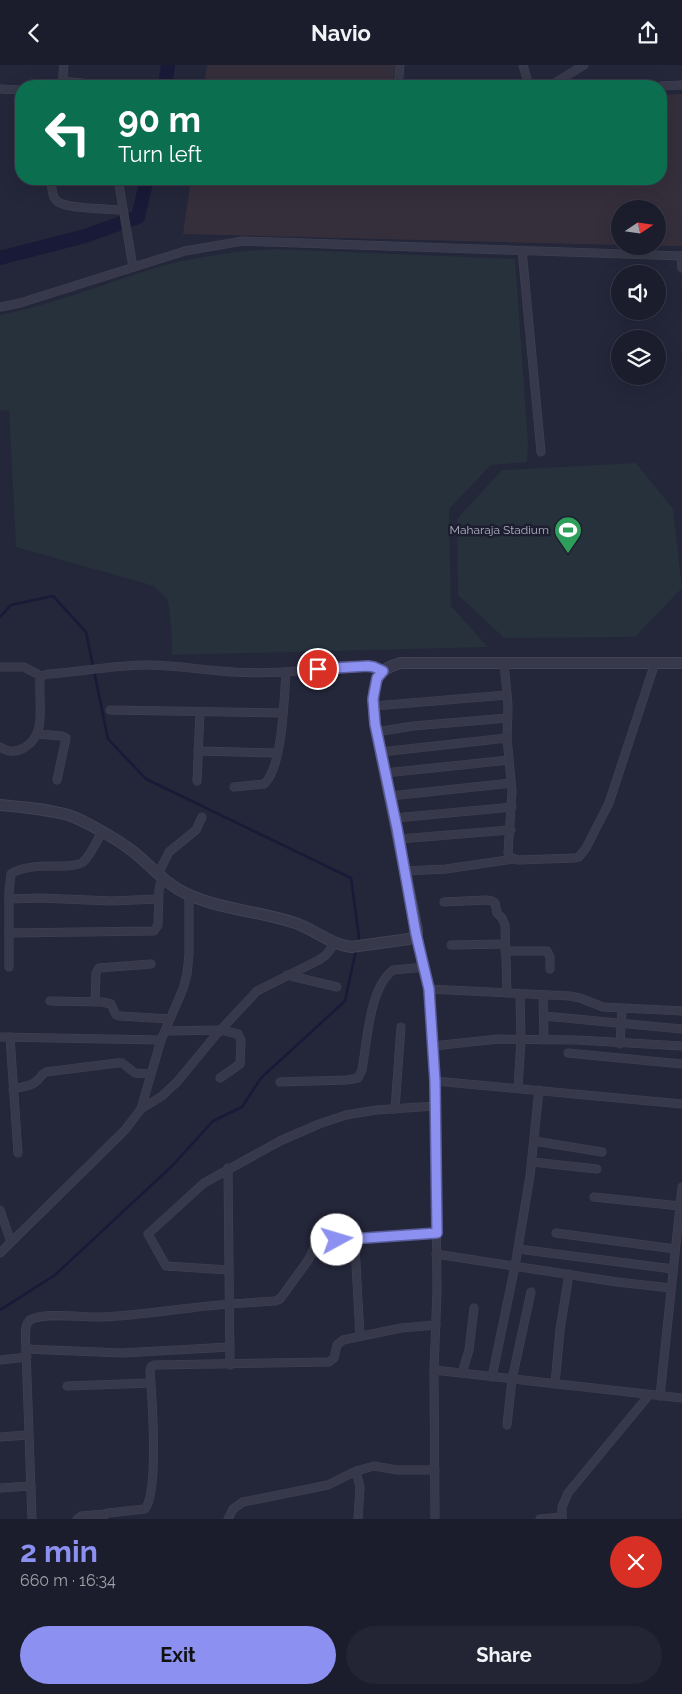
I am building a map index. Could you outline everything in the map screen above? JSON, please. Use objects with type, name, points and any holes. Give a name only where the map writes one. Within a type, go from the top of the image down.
[{"type":"street","points":[[62,80],[64,65]]},
{"type":"street","points":[[399,80],[400,65]]},
{"type":"street","points":[[523,65],[527,80]]},
{"type":"street","points":[[560,80],[584,65]]},
{"type":"street","points":[[667,86],[682,85]]},
{"type":"street","points":[[0,89],[15,90]]},
{"type":"street","points":[[52,185],[53,196],[60,203],[124,213]]},
{"type":"street","points":[[119,185],[133,267]]},
{"type":"street","points":[[0,307],[20,303],[185,251],[243,241],[682,256],[682,267]]},
{"type":"street","points":[[522,250],[541,452]]},
{"type":"street","points":[[435,1519],[434,1370],[437,1233],[436,1106],[433,1046],[429,989],[416,934],[395,818],[376,732],[373,699],[377,678],[383,671],[400,663],[682,663]]},
{"type":"street","points":[[504,663],[512,807],[508,853],[513,859]]},
{"type":"street","points":[[405,871],[446,869],[513,859],[579,857],[583,853],[609,803],[655,663]]},
{"type":"street","points":[[41,676],[48,673],[148,665],[245,672],[286,672],[345,666],[368,666],[383,671]]},
{"type":"street","points":[[0,667],[24,667],[41,676]]},
{"type":"street","points":[[234,787],[264,784],[270,776],[277,753],[283,713],[286,672]]},
{"type":"street","points":[[0,747],[7,751],[18,752],[26,747],[37,734],[41,676]]},
{"type":"street","points":[[374,706],[507,695]]},
{"type":"street","points":[[110,710],[283,713]]},
{"type":"street","points":[[197,781],[200,711]]},
{"type":"street","points":[[376,732],[414,726],[508,718]]},
{"type":"street","points":[[37,734],[66,738],[56,780]]},
{"type":"street","points":[[381,752],[507,737]]},
{"type":"street","points":[[198,751],[277,753]]},
{"type":"street","points":[[385,773],[509,760]]},
{"type":"street","points":[[390,796],[511,783]]},
{"type":"street","points":[[0,805],[31,808],[70,816],[132,850],[160,876],[188,895],[293,922],[335,943],[357,946],[409,939],[416,934]]},
{"type":"street","points":[[395,818],[512,807]]},
{"type":"street","points":[[9,933],[154,931],[158,925],[160,876],[169,852],[196,830],[202,817]]},
{"type":"street","points":[[399,839],[511,829]]},
{"type":"street","points":[[9,967],[11,874],[29,867],[78,865],[85,860],[102,832]]},
{"type":"street","points":[[141,1109],[161,1039],[183,989],[187,974],[189,955],[188,895]]},
{"type":"street","points":[[9,899],[40,897],[111,901],[158,899]]},
{"type":"street","points":[[444,902],[492,901],[494,903],[497,913],[504,921],[507,993]]},
{"type":"street","points":[[0,1253],[125,1130],[141,1109],[162,1096],[177,1082],[257,991],[319,960],[326,955],[335,943]]},
{"type":"street","points":[[451,945],[547,951],[550,957],[550,969]]},
{"type":"street","points":[[95,1002],[96,973],[99,967],[151,964]]},
{"type":"street","points":[[280,1082],[358,1078],[364,1058],[371,1014],[383,981],[393,970],[425,967]]},
{"type":"street","points":[[287,975],[337,987]]},
{"type":"street","points":[[429,989],[575,997],[603,1007],[682,1011]]},
{"type":"street","points":[[518,1089],[521,1040],[520,993]]},
{"type":"street","points":[[543,995],[544,1040]]},
{"type":"street","points":[[50,1001],[111,1004],[116,1015],[170,1019]]},
{"type":"street","points":[[620,1044],[622,1009]]},
{"type":"street","points":[[544,1016],[682,1029]]},
{"type":"street","points":[[394,1109],[400,1027]]},
{"type":"street","points":[[164,1031],[221,1030],[234,1032],[240,1037],[242,1061],[238,1067],[220,1078]]},
{"type":"street","points":[[0,1037],[161,1039]]},
{"type":"street","points":[[10,1037],[18,1153]]},
{"type":"street","points":[[433,1046],[498,1039],[577,1040],[620,1044],[682,1046]]},
{"type":"street","points":[[568,1053],[682,1064]]},
{"type":"street","points":[[13,1089],[31,1085],[38,1080],[42,1073],[46,1072],[117,1063],[122,1063],[135,1073],[150,1074]]},
{"type":"street","points":[[435,1081],[682,1104]]},
{"type":"street","points":[[492,1377],[518,1249],[532,1162],[540,1090]]},
{"type":"street","points":[[229,1270],[166,1266],[148,1234],[192,1191],[280,1141],[333,1118],[369,1111],[436,1106]]},
{"type":"street","points":[[534,1141],[602,1152]]},
{"type":"street","points":[[532,1162],[597,1169]]},
{"type":"street","points":[[228,1169],[230,1365]]},
{"type":"street","points":[[660,1396],[671,1288],[676,1264],[675,1249],[682,1187]]},
{"type":"street","points":[[594,1197],[680,1211]]},
{"type":"street","points":[[0,1210],[11,1242]]},
{"type":"street","points":[[32,1519],[26,1353],[26,1325],[28,1321],[37,1317],[132,1315],[275,1301],[280,1299],[309,1259],[317,1242],[437,1233]]},
{"type":"street","points":[[556,1233],[675,1249]]},
{"type":"street","points":[[357,1239],[354,1246],[360,1336]]},
{"type":"street","points":[[518,1249],[676,1264]]},
{"type":"street","points":[[436,1254],[617,1282],[671,1288]]},
{"type":"street","points":[[555,1384],[560,1330],[569,1274]]},
{"type":"street","points":[[507,1425],[512,1379],[531,1292]]},
{"type":"street","points":[[462,1373],[469,1350],[474,1307]]},
{"type":"street","points":[[77,1519],[81,1516],[104,1517],[145,1509],[150,1500],[153,1427],[150,1371],[154,1365],[230,1365],[289,1361],[329,1361],[334,1357],[339,1342],[401,1328],[436,1325]]},
{"type":"street","points":[[0,1360],[26,1353],[122,1353],[230,1347]]},
{"type":"street","points":[[434,1370],[682,1398]]},
{"type":"street","points":[[67,1386],[151,1383]]},
{"type":"street","points":[[540,1519],[562,1518],[562,1507],[568,1493],[650,1395]]},
{"type":"street","points":[[0,1437],[28,1435]]},
{"type":"street","points":[[228,1519],[233,1509],[243,1502],[328,1485],[356,1471],[374,1466],[397,1470],[434,1470]]},
{"type":"street","points":[[356,1471],[360,1487],[358,1519]]},
{"type":"street","points":[[0,1488],[31,1486]]},
{"type":"shaded area","points":[[207,65],[395,65],[393,80],[205,80]]},
{"type":"shaded area","points":[[682,94],[682,246],[666,246],[666,200],[611,200],[611,245],[183,234],[190,185],[667,185],[667,95]]},
{"type":"shaded area","points":[[275,249],[515,259],[528,443],[527,462],[491,465],[449,509],[451,606],[488,647],[172,655],[168,600],[154,586],[16,547],[9,410],[0,411],[0,315],[42,305],[165,265],[220,254]]},
{"type":"shaded area","name":"Maharaja Stadium","points":[[636,463],[673,509],[682,588],[635,637],[504,638],[458,595],[457,519],[502,470]]},
{"type":"waterway","points":[[166,80],[168,65]]},
{"type":"waterway","points":[[0,258],[85,236],[138,217],[146,185]]},
{"type":"waterway","points":[[0,617],[11,605],[53,596],[86,632],[108,739],[146,779],[351,878],[359,937],[358,942]]},
{"type":"waterway","points":[[0,1310],[55,1275],[172,1166],[213,1121],[242,1107],[261,1078],[345,1001],[356,950]]},
{"type":"place","name":"Maharaja Stadium","points":[[568,554]]},
{"type":"route","points":[[318,669],[368,666],[383,671],[377,678],[373,699],[375,724],[397,828],[416,934],[429,989],[435,1081],[437,1233],[337,1240]]}]
